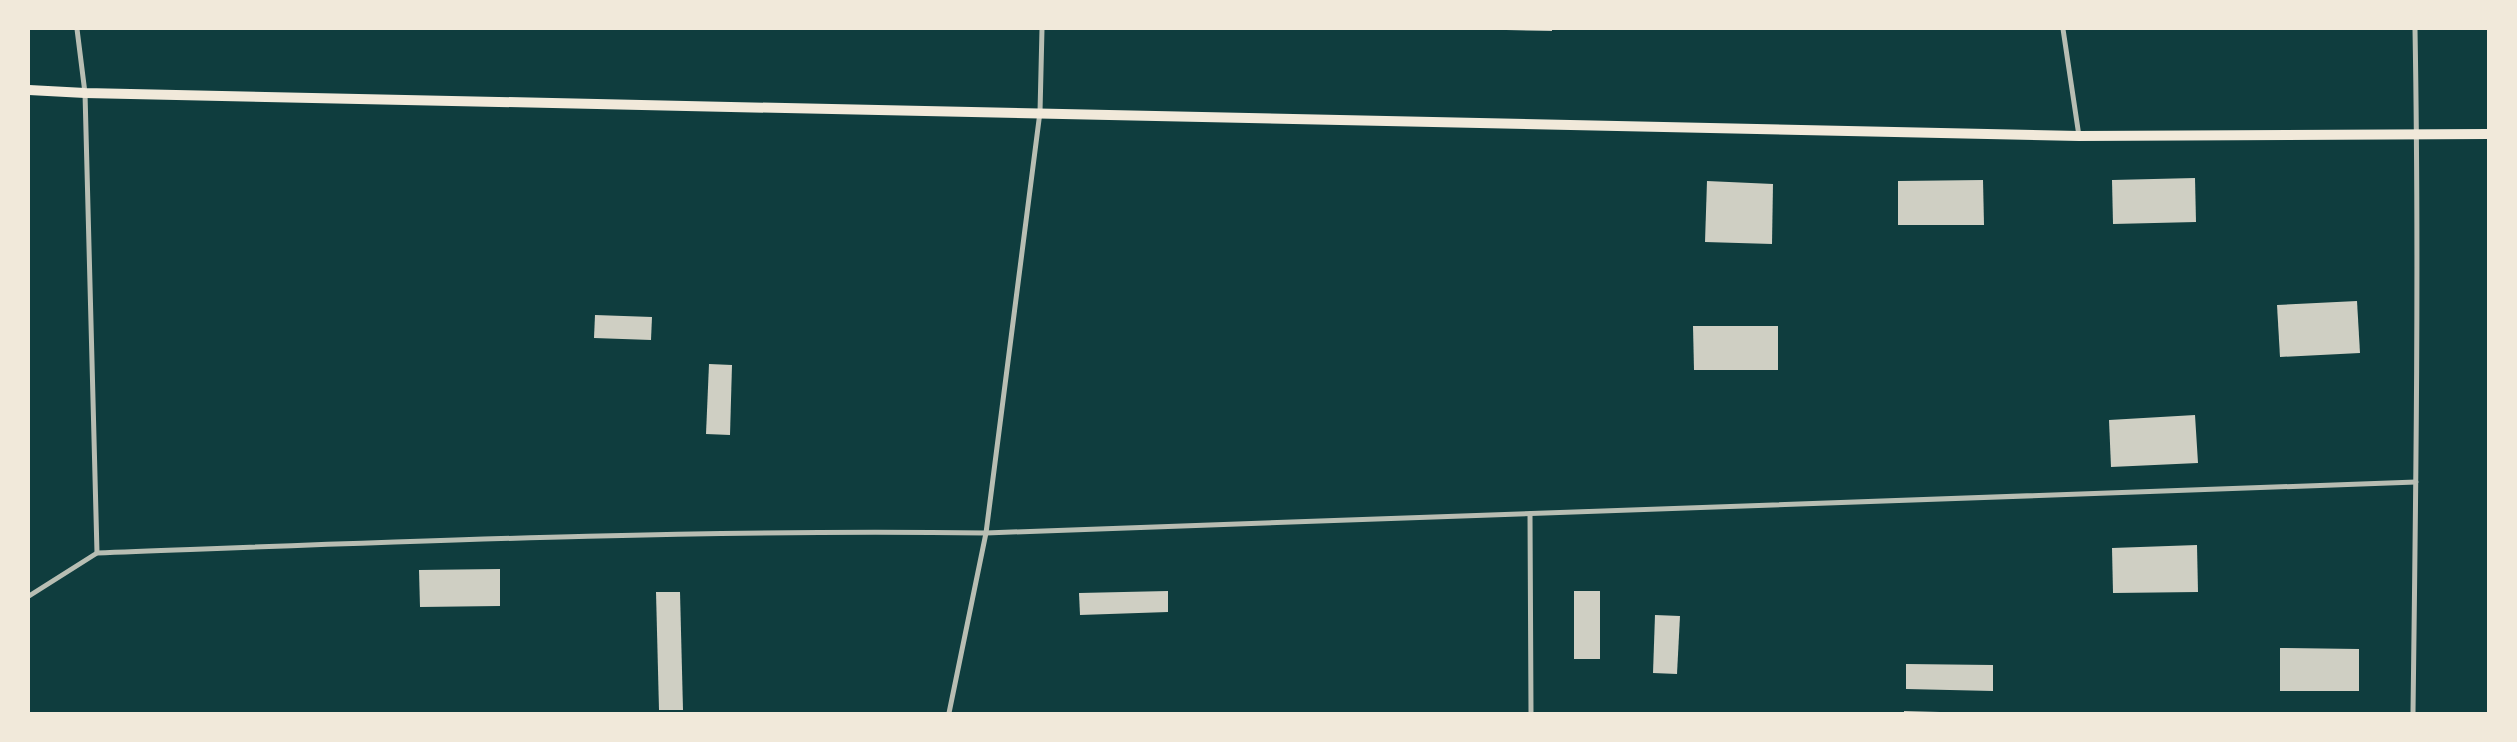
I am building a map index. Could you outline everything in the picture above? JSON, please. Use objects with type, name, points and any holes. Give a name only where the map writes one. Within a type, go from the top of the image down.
[{"type":"main road","points":[[29,90],[85,93],[1040,112],[2079,136],[2488,134]]},
{"type":"street","points":[[77,29],[85,93],[97,553]]},
{"type":"street","points":[[949,713],[986,533],[1040,112],[1042,29]]},
{"type":"street","points":[[2063,29],[2079,136]]},
{"type":"street","points":[[2413,713],[2416,482],[2417,133],[2415,29]]},
{"type":"street","points":[[29,596],[97,553],[583,535],[858,532],[986,533],[2416,482]]},
{"type":"street","points":[[1530,514],[1531,713]]},
{"type":"building","points":[[1552,29],[1552,31],[1506,30]]},
{"type":"building","points":[[2195,178],[2196,222],[2113,224],[2112,180]]},
{"type":"building","points":[[1983,180],[1984,225],[1898,225],[1898,181]]},
{"type":"building","points":[[1707,181],[1773,184],[1772,244],[1705,242]]},
{"type":"building","points":[[2357,301],[2360,353],[2280,357],[2277,305]]},
{"type":"building","points":[[595,315],[652,317],[651,340],[594,338]]},
{"type":"building","points":[[1693,326],[1778,326],[1778,370],[1694,370]]},
{"type":"building","points":[[709,364],[732,365],[730,435],[706,434]]},
{"type":"building","points":[[2195,415],[2198,463],[2111,467],[2109,420]]},
{"type":"building","points":[[2197,545],[2198,592],[2113,593],[2112,548]]},
{"type":"building","points":[[500,569],[500,606],[420,607],[419,570]]},
{"type":"building","points":[[1168,591],[1168,612],[1080,615],[1079,593]]},
{"type":"building","points":[[1574,591],[1600,591],[1600,659],[1574,659]]},
{"type":"building","points":[[656,592],[680,592],[683,710],[659,710]]},
{"type":"building","points":[[1655,615],[1680,616],[1677,674],[1653,673]]},
{"type":"building","points":[[2280,648],[2359,649],[2359,691],[2280,691]]},
{"type":"building","points":[[1906,664],[1993,665],[1993,691],[1906,689]]},
{"type":"building","points":[[1904,711],[1940,712],[1940,713],[1904,713]]}]
